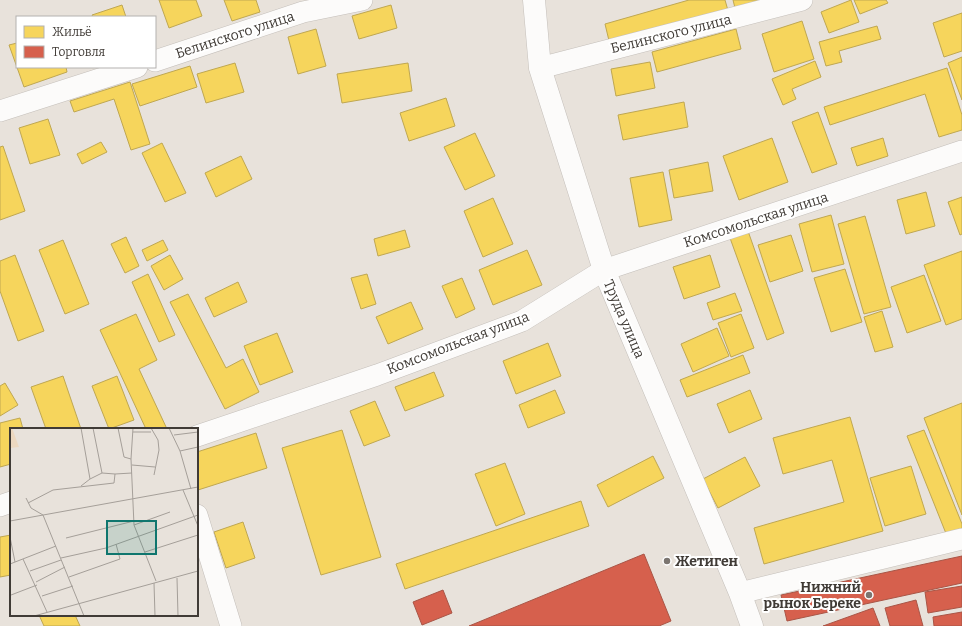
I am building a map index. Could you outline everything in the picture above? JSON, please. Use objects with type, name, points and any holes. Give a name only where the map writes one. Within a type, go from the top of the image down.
[{"type":"street","name":"Белинского улица","points":[[156,61],[303,12],[362,0]]},
{"type":"street","name":"Труда улица","points":[[534,0],[540,68],[604,270],[740,593],[752,626]]},
{"type":"street","name":"Белинского улица","points":[[540,68],[802,0]]},
{"type":"street","points":[[0,111],[134,68]]},
{"type":"street","name":"Комсомольская улица","points":[[198,436],[377,375],[522,321],[604,270],[962,151]]},
{"type":"street","points":[[0,506],[10,502]]},
{"type":"street","points":[[198,518],[231,626]]},
{"type":"street","points":[[740,593],[962,539]]},
{"type":"building: Жильё","points":[[159,0],[196,0],[202,16],[169,28]]},
{"type":"building: Жильё","points":[[224,0],[256,0],[260,12],[232,21]]},
{"type":"building: Жильё","points":[[689,0],[725,0],[729,14],[611,49],[605,24]]},
{"type":"building: Жильё","points":[[733,0],[775,0],[736,12]]},
{"type":"building: Жильё","points":[[851,0],[859,22],[829,33],[821,12]]},
{"type":"building: Жильё","points":[[854,0],[886,0],[888,3],[860,14]]},
{"type":"building: Жильё","points":[[122,5],[126,16],[92,16]]},
{"type":"building: Жильё","points":[[391,5],[397,28],[359,39],[352,16]]},
{"type":"building: Жильё","points":[[962,13],[962,51],[944,57],[933,23]]},
{"type":"building: Жильё","points":[[802,21],[814,59],[774,72],[762,34]]},
{"type":"building: Жильё","points":[[877,26],[881,39],[839,51],[842,62],[826,66],[819,42]]},
{"type":"building: Жильё","points":[[316,29],[326,66],[298,74],[288,37]]},
{"type":"building: Жильё","points":[[736,29],[741,49],[657,72],[652,52]]},
{"type":"building: Жильё","points":[[16,43],[16,65],[9,45]]},
{"type":"building: Жильё","points":[[962,57],[962,100],[948,63]]},
{"type":"building: Жильё","points":[[815,61],[821,77],[792,89],[796,99],[783,105],[772,79]]},
{"type":"building: Жильё","points":[[650,62],[655,88],[616,96],[611,69]]},
{"type":"building: Жильё","points":[[235,63],[244,92],[206,103],[197,74]]},
{"type":"building: Жильё","points":[[408,63],[412,91],[342,103],[337,74]]},
{"type":"building: Жильё","points":[[190,66],[197,87],[140,106],[132,84]]},
{"type":"building: Жильё","points":[[17,68],[66,68],[67,72],[24,87]]},
{"type":"building: Жильё","points":[[947,68],[962,115],[962,130],[939,137],[925,94],[830,125],[824,107]]},
{"type":"building: Жильё","points":[[130,82],[150,144],[131,150],[114,99],[74,112],[70,101]]},
{"type":"building: Жильё","points":[[446,98],[455,126],[409,141],[400,113]]},
{"type":"building: Жильё","points":[[684,102],[688,127],[623,140],[618,115]]},
{"type":"building: Жильё","points":[[818,112],[837,164],[812,173],[792,122]]},
{"type":"building: Жильё","points":[[48,119],[60,155],[30,164],[19,128]]},
{"type":"building: Жильё","points":[[475,133],[495,176],[465,190],[444,147]]},
{"type":"building: Жильё","points":[[772,138],[788,182],[739,200],[723,156]]},
{"type":"building: Жильё","points":[[883,138],[888,156],[857,166],[851,148]]},
{"type":"building: Жильё","points":[[101,142],[107,152],[82,164],[77,154]]},
{"type":"building: Жильё","points":[[162,143],[186,193],[165,202],[142,153]]},
{"type":"building: Жильё","points":[[3,146],[25,211],[0,220],[0,147]]},
{"type":"building: Жильё","points":[[241,156],[252,179],[216,197],[205,173]]},
{"type":"building: Жильё","points":[[708,162],[713,191],[674,198],[669,170]]},
{"type":"building: Жильё","points":[[663,172],[672,220],[639,227],[630,178]]},
{"type":"building: Жильё","points":[[926,192],[935,226],[906,234],[897,200]]},
{"type":"building: Жильё","points":[[962,197],[962,234],[960,235],[948,202]]},
{"type":"building: Жильё","points":[[493,198],[513,244],[483,257],[464,211]]},
{"type":"building: Жильё","points":[[831,215],[844,264],[812,272],[799,224]]},
{"type":"building: Жильё","points":[[865,216],[891,307],[864,314],[838,224]]},
{"type":"building: Жильё","points":[[405,230],[410,247],[378,256],[374,239]]},
{"type":"building: Жильё","points":[[748,231],[784,333],[767,340],[730,238]]},
{"type":"building: Жильё","points":[[791,235],[803,271],[770,282],[758,245]]},
{"type":"building: Жильё","points":[[126,237],[139,266],[125,273],[111,244]]},
{"type":"building: Жильё","points":[[63,240],[89,304],[65,314],[39,250]]},
{"type":"building: Жильё","points":[[163,240],[168,250],[147,261],[142,250]]},
{"type":"building: Жильё","points":[[527,250],[542,285],[493,305],[479,270]]},
{"type":"building: Жильё","points":[[962,251],[962,319],[946,325],[924,265]]},
{"type":"building: Жильё","points":[[15,255],[44,331],[18,341],[0,291],[0,261]]},
{"type":"building: Жильё","points":[[170,255],[183,279],[164,290],[151,266]]},
{"type":"building: Жильё","points":[[710,255],[720,287],[684,299],[673,267]]},
{"type":"building: Жильё","points":[[845,269],[862,322],[831,332],[814,278]]},
{"type":"building: Жильё","points":[[148,274],[175,335],[159,342],[132,282]]},
{"type":"building: Жильё","points":[[367,274],[376,304],[361,309],[351,278]]},
{"type":"building: Жильё","points":[[924,275],[941,321],[907,333],[891,287]]},
{"type":"building: Жильё","points":[[462,278],[475,309],[456,318],[442,286]]},
{"type":"building: Жильё","points":[[238,282],[247,302],[214,317],[205,298]]},
{"type":"building: Жильё","points":[[735,293],[742,311],[713,320],[707,303]]},
{"type":"building: Жильё","points":[[188,294],[226,368],[243,359],[259,392],[225,409],[170,302]]},
{"type":"building: Жильё","points":[[411,302],[423,329],[388,344],[376,317]]},
{"type":"building: Жильё","points":[[882,311],[893,347],[875,352],[864,317]]},
{"type":"building: Жильё","points":[[136,314],[157,360],[139,369],[167,428],[146,428],[100,330]]},
{"type":"building: Жильё","points":[[741,314],[754,348],[731,357],[718,323]]},
{"type":"building: Жильё","points":[[717,328],[729,356],[693,372],[681,344]]},
{"type":"building: Жильё","points":[[277,333],[293,372],[260,385],[244,346]]},
{"type":"building: Жильё","points":[[548,343],[561,376],[516,394],[503,361]]},
{"type":"building: Жильё","points":[[743,355],[750,373],[687,397],[680,380]]},
{"type":"building: Жильё","points":[[434,372],[444,396],[405,411],[395,387]]},
{"type":"building: Жильё","points":[[63,376],[81,428],[46,428],[31,387]]},
{"type":"building: Жильё","points":[[117,376],[134,420],[109,428],[92,386]]},
{"type":"building: Жильё","points":[[5,383],[18,405],[0,416],[0,386]]},
{"type":"building: Жильё","points":[[555,390],[565,413],[528,428],[519,405]]},
{"type":"building: Жильё","points":[[750,390],[762,419],[729,433],[717,404]]},
{"type":"building: Жильё","points":[[375,401],[390,436],[364,446],[350,411]]},
{"type":"building: Жильё","points":[[962,403],[962,515],[924,418]]},
{"type":"building: Жильё","points":[[850,417],[883,531],[764,564],[754,528],[844,502],[832,460],[783,474],[773,438]]},
{"type":"building: Жильё","points":[[20,418],[23,428],[10,428],[10,464],[0,467],[0,423]]},
{"type":"building: Жильё","points":[[342,430],[381,557],[321,575],[282,448]]},
{"type":"building: Жильё","points":[[924,430],[962,524],[962,536],[949,541],[907,436]]},
{"type":"building: Жильё","points":[[256,433],[267,468],[198,490],[198,452]]},
{"type":"building: Жильё","points":[[653,456],[664,478],[608,507],[597,485]]},
{"type":"building: Жильё","points":[[745,457],[760,486],[718,508],[703,479]]},
{"type":"building: Жильё","points":[[505,463],[525,514],[496,526],[475,474]]},
{"type":"building: Жильё","points":[[911,466],[926,514],[885,526],[870,478]]},
{"type":"building: Жильё","points":[[581,501],[589,526],[405,589],[396,564]]},
{"type":"building: Жильё","points":[[243,522],[255,558],[226,568],[214,532]]},
{"type":"building: Жильё","points":[[10,535],[10,575],[0,577],[0,537]]},
{"type":"building: Жильё","points":[[39,616],[75,616],[80,626],[44,626]]},
{"type":"building: Торговля","points":[[644,554],[671,621],[659,626],[469,626]]},
{"type":"building: Торговля","points":[[962,556],[962,583],[787,621],[781,595]]},
{"type":"building: Торговля","points":[[962,586],[962,607],[928,613],[925,592]]},
{"type":"building: Торговля","points":[[443,590],[452,613],[422,625],[413,602]]},
{"type":"building: Торговля","points":[[916,600],[923,626],[890,626],[885,608]]},
{"type":"building: Торговля","points":[[873,608],[880,626],[823,626]]},
{"type":"building: Торговля","points":[[962,612],[962,626],[934,626],[933,617]]},
{"type":"place","name":"Жетиген","points":[[667,561]]},
{"type":"place","name":"Нижний рынок Береке","points":[[869,595]]}]
